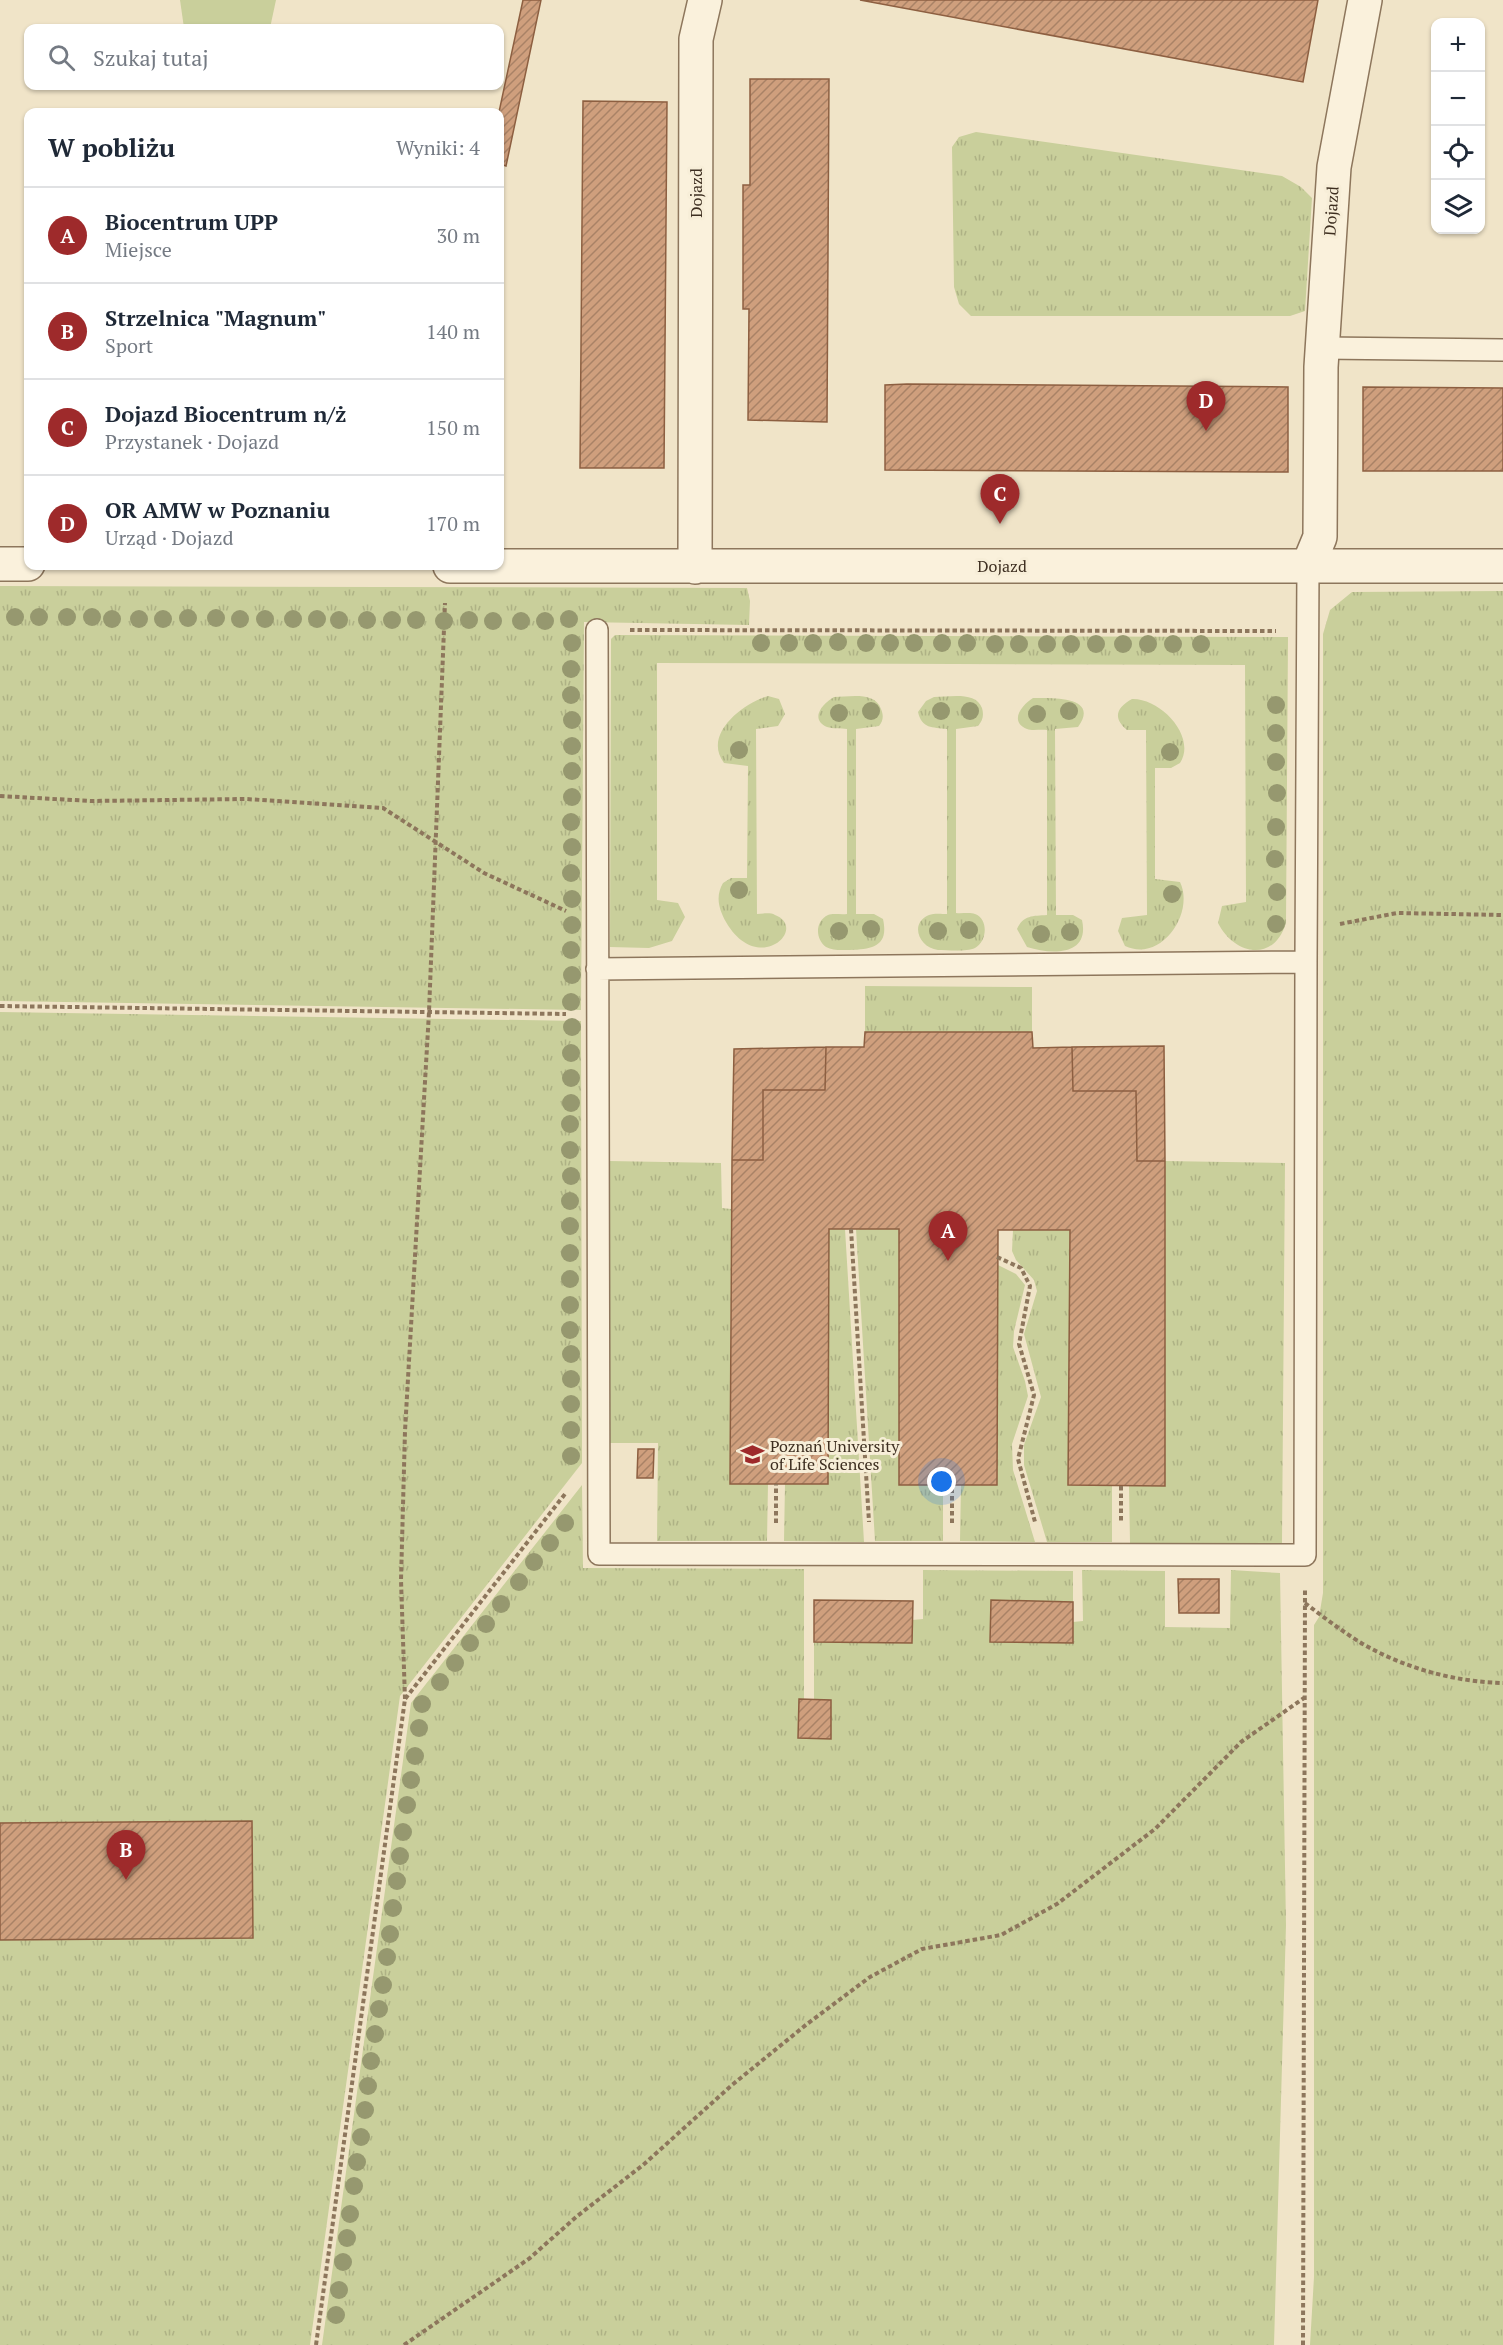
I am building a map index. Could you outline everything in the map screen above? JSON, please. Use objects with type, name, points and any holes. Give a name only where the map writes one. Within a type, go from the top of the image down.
[{"type":"street","name":"Dojazd","points":[[695,567],[696,39],[705,0]]},
{"type":"street","name":"Dojazd","points":[[1308,566],[1320,537],[1322,348],[1334,167],[1365,0]]},
{"type":"street","points":[[0,564],[24,564]]},
{"type":"street","name":"Dojazd","points":[[448,580],[695,567],[1503,566]]},
{"type":"lane","points":[[1322,348],[1503,350]]},
{"type":"lane","points":[[597,630],[599,1554],[1305,1555],[1308,566]]},
{"type":"lane","points":[[597,969],[1306,962]]},
{"type":"path","points":[[316,2345],[405,1699],[401,1580],[405,1431],[429,1012],[448,580]]},
{"type":"path","points":[[597,630],[1307,631]]},
{"type":"path","points":[[0,796],[91,801],[246,799],[383,808],[484,873],[597,925]]},
{"type":"path","points":[[1306,932],[1397,913],[1503,915]]},
{"type":"path","points":[[0,1006],[597,1014]]},
{"type":"path","points":[[851,1229],[871,1555]]},
{"type":"path","points":[[997,1257],[1021,1268],[1030,1286],[1019,1344],[1034,1395],[1018,1459],[1044,1555]]},
{"type":"path","points":[[405,1699],[597,1454]]},
{"type":"path","points":[[1303,2345],[1305,1555]]},
{"type":"path","points":[[1305,1603],[1359,1641],[1410,1666],[1481,1683],[1503,1683]]},
{"type":"path","points":[[404,2345],[530,2258],[576,2217],[643,2165],[732,2085],[807,2024],[870,1977],[922,1949],[1001,1935],[1058,1904],[1155,1829],[1241,1742],[1304,1698]]},
{"type":"green space","points":[[180,0],[276,0],[271,24],[183,24]]},
{"type":"green space","points":[[976,132],[1282,176],[1301,187],[1312,198],[1305,311],[1290,316],[971,316],[959,304],[954,287],[952,147],[959,137]]},
{"type":"green space","points":[[0,586],[747,588],[750,601],[749,625],[584,622],[581,1010],[0,1001]]},
{"type":"green space","points":[[1503,591],[1503,2345],[1310,2345],[1314,2277],[1314,1625],[1319,1617],[1323,1593],[1323,634],[1330,610],[1352,592]]},
{"type":"green space","points":[[615,635],[1288,637],[1286,923],[1273,944],[1254,950],[1243,948],[1234,942],[1218,923],[1222,906],[1246,902],[1245,665],[657,663],[657,900],[678,903],[685,917],[672,941],[649,948],[610,947],[611,639]]},
{"type":"green space","points":[[768,696],[779,699],[785,714],[778,726],[756,729],[757,914],[775,915],[784,921],[786,929],[783,937],[775,944],[765,947],[752,946],[739,938],[726,922],[720,908],[719,893],[723,883],[731,878],[747,878],[748,766],[724,763],[719,752],[718,741],[729,721],[748,705]]},
{"type":"green space","points":[[834,697],[867,697],[878,703],[883,716],[879,726],[856,729],[856,914],[874,914],[883,919],[884,928],[884,935],[877,944],[858,949],[838,950],[826,947],[818,935],[819,926],[824,918],[830,914],[847,914],[847,729],[827,727],[822,724],[818,716],[822,707]]},
{"type":"green space","points":[[934,697],[968,697],[979,703],[983,713],[978,726],[956,729],[956,913],[973,913],[980,917],[985,931],[979,945],[967,950],[931,948],[922,940],[918,929],[919,924],[929,915],[947,914],[947,729],[925,724],[918,712],[926,701]]},
{"type":"green space","points":[[1033,698],[1070,700],[1083,709],[1083,717],[1078,727],[1055,729],[1056,915],[1073,915],[1082,920],[1083,932],[1080,941],[1067,950],[1047,951],[1027,947],[1017,929],[1025,919],[1047,915],[1047,730],[1027,729],[1021,726],[1018,717],[1025,704]]},
{"type":"green space","points":[[1132,699],[1143,700],[1164,712],[1180,731],[1184,742],[1184,753],[1180,763],[1171,768],[1155,768],[1155,879],[1180,882],[1183,907],[1172,932],[1151,948],[1138,949],[1125,946],[1118,931],[1122,918],[1147,915],[1146,730],[1127,730],[1122,726],[1118,717],[1120,709]]},
{"type":"green space","points":[[865,986],[1032,987],[1032,1032],[865,1032]]},
{"type":"green space","points":[[0,1012],[581,1021],[582,1463],[400,1696],[310,2345],[0,2345],[0,1940],[253,1937],[252,1821],[0,1823]]},
{"type":"green space","points":[[609,1161],[721,1163],[722,1208],[731,1209],[730,1483],[768,1484],[767,1541],[657,1541],[658,1443],[610,1443]]},
{"type":"green space","points":[[1165,1161],[1285,1163],[1282,1543],[1130,1543],[1129,1486],[1165,1486]]},
{"type":"green space","points":[[829,1229],[845,1229],[864,1542],[784,1541],[785,1484],[828,1484]]},
{"type":"green space","points":[[856,1229],[899,1229],[943,1485],[943,1541],[875,1541]]},
{"type":"green space","points":[[1013,1230],[1070,1230],[1068,1485],[1112,1486],[1112,1542],[1047,1542],[1024,1465],[1024,1445],[1041,1397],[1024,1334],[1037,1291],[1034,1280],[1016,1260],[1012,1251]]},
{"type":"green space","points":[[998,1265],[1016,1274],[1025,1285],[1014,1331],[1013,1347],[1028,1396],[1012,1444],[1013,1470],[1035,1542],[960,1541],[961,1485],[997,1485]]},
{"type":"green space","points":[[582,1485],[583,1568],[804,1569],[804,1700],[799,1700],[799,1738],[831,1738],[831,1700],[814,1700],[814,1642],[912,1643],[912,1620],[923,1619],[923,1570],[1073,1571],[1073,1602],[991,1601],[990,1642],[1072,1643],[1073,1622],[1083,1621],[1082,1570],[1165,1571],[1165,1627],[1230,1628],[1231,1570],[1280,1573],[1286,1925],[1274,2345],[322,2345],[411,1703]]},
{"type":"building","points":[[523,0],[541,0],[506,166],[504,165],[504,108],[500,108]]},
{"type":"building","points":[[860,0],[1318,0],[1303,82]]},
{"type":"building","points":[[750,79],[829,79],[827,422],[748,420],[749,309],[743,309],[743,185],[750,185]]},
{"type":"building","points":[[583,101],[667,102],[664,468],[580,468]]},
{"type":"building","points":[[885,385],[1288,387],[1288,472],[885,470]]},
{"type":"building","points":[[1363,387],[1503,388],[1503,471],[1363,471]]},
{"type":"building","points":[[865,1032],[1032,1032],[1033,1048],[1072,1047],[1073,1091],[1136,1091],[1137,1161],[1165,1161],[1165,1486],[1068,1485],[1070,1230],[998,1230],[997,1485],[899,1485],[899,1229],[829,1229],[828,1484],[730,1484],[732,1160],[763,1160],[763,1090],[825,1090],[826,1047],[864,1047]]},
{"type":"building","points":[[1164,1046],[1165,1161],[1137,1161],[1136,1091],[1073,1091],[1072,1047]]},
{"type":"building","points":[[826,1047],[825,1090],[763,1090],[763,1160],[732,1160],[734,1049]]},
{"type":"building","points":[[638,1449],[654,1449],[653,1478],[637,1478]]},
{"type":"building","points":[[1178,1579],[1219,1579],[1219,1613],[1179,1613]]},
{"type":"building","points":[[814,1600],[913,1601],[912,1643],[814,1642]]},
{"type":"building","points":[[991,1600],[1073,1602],[1073,1643],[990,1642]]},
{"type":"building","points":[[799,1699],[831,1700],[831,1739],[798,1738]]},
{"type":"building","points":[[252,1821],[253,1938],[0,1940],[0,1823]]},
{"type":"place","name":"OR AMW w Poznaniu","points":[[1206,431]]},
{"type":"place","name":"Dojazd Biocentrum n/ż","points":[[1000,524]]},
{"type":"place","name":"Biocentrum UPP","points":[[948,1261]]},
{"type":"place","name":"Poznań University of Life Sciences","points":[[752,1455]]},
{"type":"place","name":"Strzelnica \"Magnum\"","points":[[126,1880]]}]
